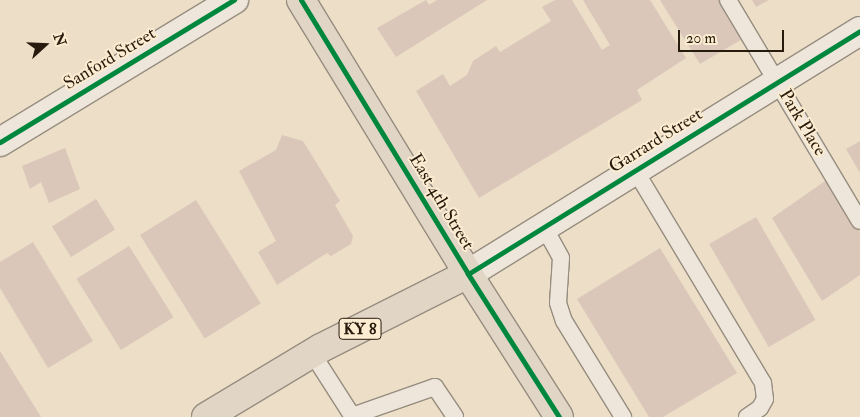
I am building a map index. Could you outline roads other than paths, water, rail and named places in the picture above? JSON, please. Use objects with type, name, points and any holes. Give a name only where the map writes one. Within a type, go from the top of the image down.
[{"type":"main road","name":"East 4th Street","points":[[301,0],[468,274],[559,417]]},
{"type":"main road","name":"Garrard Street","points":[[206,417],[312,353],[468,274]]},
{"type":"street","name":"Sanford Street","points":[[0,142],[234,0]]},
{"type":"street","name":"Garrard Street","points":[[468,274],[860,31]]},
{"type":"lane","name":"Park Place","points":[[728,0],[860,221]]},
{"type":"lane","points":[[635,170],[763,383],[765,399],[760,408],[747,417]]},
{"type":"lane","points":[[544,227],[561,258],[558,303],[564,321],[623,417]]},
{"type":"lane","points":[[312,353],[352,416],[435,387],[455,417]]}]
